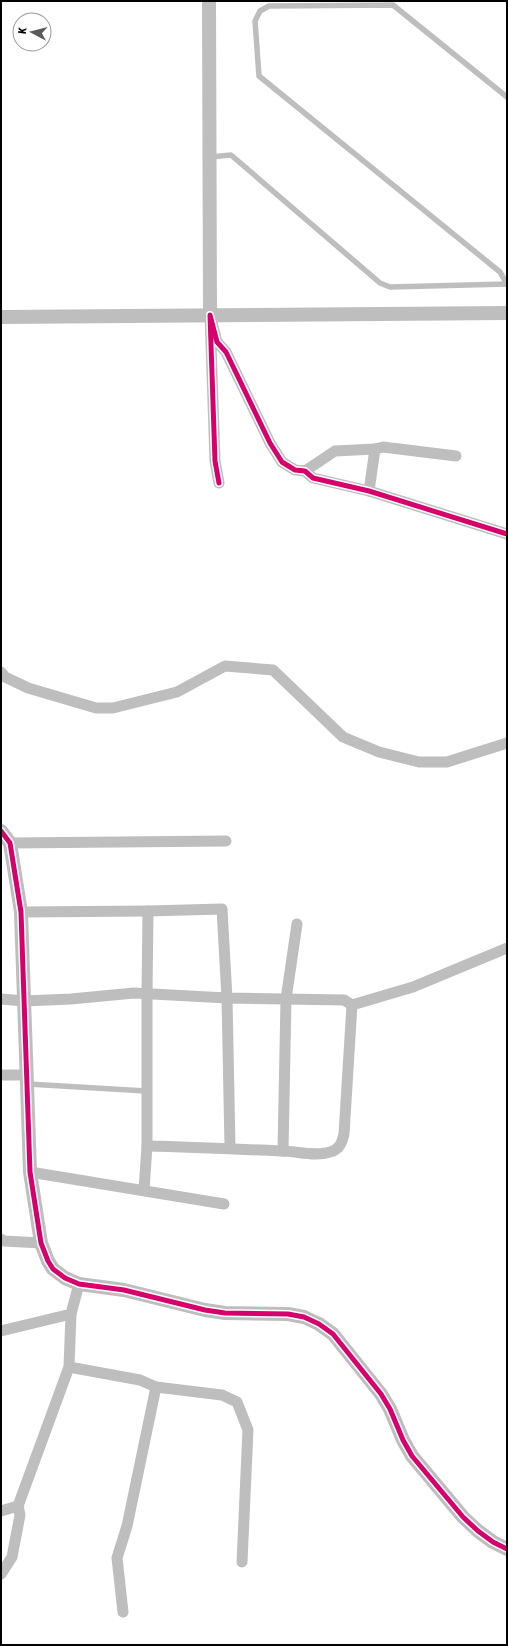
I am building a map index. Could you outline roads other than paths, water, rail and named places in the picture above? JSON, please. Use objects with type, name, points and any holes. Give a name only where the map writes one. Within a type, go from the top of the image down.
[{"type":"street","points":[[209,1],[210,315],[215,461],[219,483]]},
{"type":"street","points":[[1,317],[507,313]]},
{"type":"street","points":[[210,315],[217,342],[226,352],[270,443],[282,462],[295,470],[306,471],[335,451],[375,449],[383,447],[456,456]]},
{"type":"street","points":[[369,491],[375,449]]},
{"type":"street","points":[[306,471],[313,478],[369,491],[507,534]]},
{"type":"street","points":[[1,672],[5,677],[28,688],[96,708],[113,708],[178,692],[225,666],[273,670],[343,737],[379,752],[419,762],[447,762],[507,743]]},
{"type":"street","points":[[1,831],[10,843],[21,912],[30,1172],[41,1244],[53,1269],[65,1278],[79,1284],[124,1290],[205,1310],[225,1313],[288,1314],[320,1324],[333,1334],[381,1394],[390,1409],[403,1440],[412,1456],[463,1517],[493,1542],[507,1549]]},
{"type":"street","points":[[10,843],[226,841]]},
{"type":"street","points":[[21,912],[222,909],[227,998],[230,1147]]},
{"type":"street","points":[[144,1190],[147,1146],[146,1091],[148,911]]},
{"type":"street","points":[[283,1151],[286,999],[297,924]]},
{"type":"street","points":[[1,999],[24,1001],[71,999],[134,993],[227,998],[344,1000],[352,1004],[413,988],[507,948]]},
{"type":"street","points":[[147,1146],[230,1147],[327,1153],[338,1148],[342,1142],[344,1127],[352,1004]]},
{"type":"street","points":[[1,1075],[27,1080]]},
{"type":"street","points":[[30,1172],[224,1204]]},
{"type":"street","points":[[1,1239],[4,1241],[41,1244]]},
{"type":"street","points":[[1,1574],[12,1557],[20,1515],[18,1506],[69,1367],[71,1314],[79,1284]]},
{"type":"street","points":[[1,1331],[71,1314]]},
{"type":"street","points":[[69,1367],[140,1380],[156,1386],[222,1395],[237,1402],[248,1430],[242,1562]]},
{"type":"street","points":[[123,1612],[117,1558],[127,1526],[156,1386]]},
{"type":"street","points":[[1,1511],[18,1506]]},
{"type":"lane","points":[[209,157],[231,155],[384,286],[507,284],[500,272],[259,76],[255,21],[260,11],[269,6],[393,5],[507,97]]},
{"type":"lane","points":[[27,1080],[146,1091]]}]
